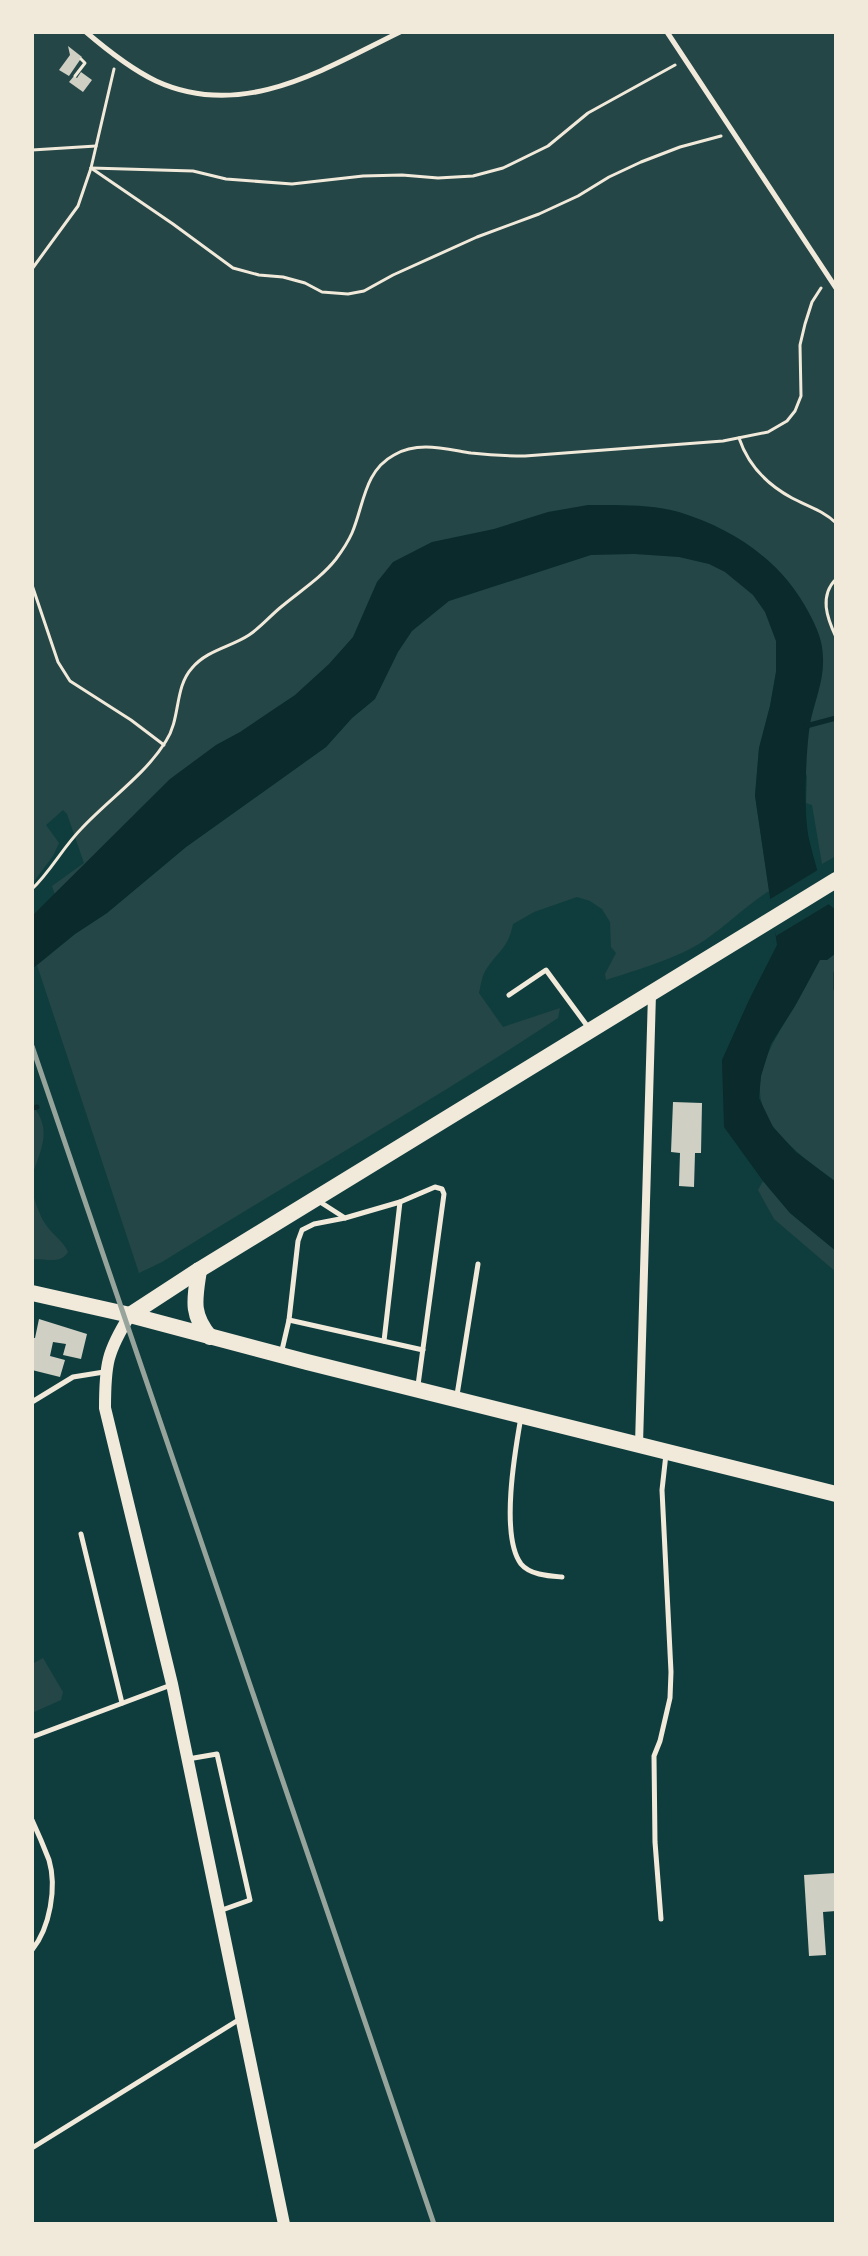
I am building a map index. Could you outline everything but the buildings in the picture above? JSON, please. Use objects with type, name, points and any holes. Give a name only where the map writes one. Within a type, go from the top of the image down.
[{"type":"main road","points":[[130,1315],[830,883]]},
{"type":"main road","points":[[199,1270],[195,1313],[200,1326],[210,1337]]},
{"type":"main road","points":[[32,1293],[130,1315],[836,1494]]},
{"type":"street","points":[[639,1446],[652,993]]},
{"type":"street","points":[[130,1315],[114,1341],[106,1371],[105,1408],[172,1684],[284,2224]]},
{"type":"lane","points":[[86,32],[147,76],[173,87],[201,93],[242,95],[264,92],[313,74],[400,32]]},
{"type":"lane","points":[[667,32],[836,288]]},
{"type":"lane","points":[[509,995],[546,970],[591,1031]]},
{"type":"lane","points":[[281,1355],[302,1230],[314,1224],[400,1202],[435,1187],[442,1189],[444,1194],[418,1390]]},
{"type":"lane","points":[[315,1199],[345,1218]]},
{"type":"lane","points":[[384,1341],[400,1202]]},
{"type":"lane","points":[[456,1400],[478,1264]]},
{"type":"lane","points":[[289,1320],[423,1350]]},
{"type":"lane","points":[[32,1402],[73,1377],[106,1371]]},
{"type":"lane","points":[[521,1416],[510,1508],[513,1542],[521,1564],[531,1571],[562,1577]]},
{"type":"lane","points":[[661,1919],[655,1842],[654,1756],[670,1698],[662,1490],[666,1453]]},
{"type":"lane","points":[[81,1534],[122,1703]]},
{"type":"lane","points":[[32,1737],[172,1684]]},
{"type":"lane","points":[[187,1759],[217,1754],[250,1900],[219,1911]]},
{"type":"lane","points":[[32,1820],[50,1863],[52,1894],[47,1920],[32,1950]]},
{"type":"lane","points":[[32,2148],[241,2019]]},
{"type":"path","points":[[32,269],[78,206],[91,168],[117,57]]},
{"type":"path","points":[[75,76],[85,63],[81,59]]},
{"type":"path","points":[[91,168],[193,171],[226,179],[292,184],[363,176],[473,176],[503,168],[548,146],[588,113],[686,60]]},
{"type":"path","points":[[91,168],[233,268],[283,277],[322,292],[348,294],[364,291],[477,237],[539,214],[641,162],[680,147],[734,133]]},
{"type":"path","points":[[32,150],[96,146]]},
{"type":"path","points":[[32,889],[81,828],[142,771],[164,745],[175,723],[180,691],[190,669],[222,647],[247,636],[322,575],[353,531],[368,483],[377,468],[392,455],[407,449],[446,447],[500,456],[525,456],[739,438],[768,432],[787,421],[801,396],[799,355],[805,324],[812,302],[829,279]]},
{"type":"path","points":[[739,438],[743,452],[762,477],[836,523]]},
{"type":"path","points":[[836,579],[825,597],[836,637]]},
{"type":"path","points":[[32,585],[58,662],[70,681],[164,745]]},
{"type":"shaded area","points":[[32,32],[836,32],[836,856],[822,864],[812,805],[806,803],[807,777],[776,672],[759,748],[755,795],[769,891],[695,946],[606,980],[605,974],[616,953],[611,947],[610,922],[602,909],[590,901],[577,897],[534,912],[513,924],[506,943],[485,971],[479,993],[503,1027],[560,1008],[558,1018],[162,1262],[139,1273],[37,965],[107,913],[186,847],[326,747],[352,718],[375,699],[66,926],[52,886],[84,863],[63,810],[46,825],[59,843],[32,884]]},
{"type":"shaded area","points":[[588,505],[668,509],[699,519],[737,538],[771,563],[785,578],[798,594],[819,635],[823,667],[810,724],[806,813],[809,839],[827,903],[836,910],[836,953],[827,960],[820,960],[771,1044],[761,1076],[759,1098],[773,1127],[796,1152],[836,1182],[836,1251],[790,1213],[724,1127],[722,1060],[777,945],[755,796],[759,748],[776,672],[776,641],[765,612],[753,595],[725,572],[709,564],[679,557],[591,555],[449,601],[412,631],[375,699],[352,718],[326,747],[186,847],[107,913],[32,969],[32,916],[170,779],[216,745],[295,695],[329,664],[353,637],[377,582],[393,562],[432,542],[494,529],[548,512]]},
{"type":"shaded area","points":[[836,953],[836,1182],[796,1151],[775,1129],[765,1113],[760,1083],[768,1053],[820,959],[827,960]]},
{"type":"shaded area","points":[[32,1105],[44,1131],[32,1176]]},
{"type":"shaded area","points":[[763,1181],[790,1213],[836,1251],[836,1272],[774,1219],[758,1190]]},
{"type":"shaded area","points":[[32,1192],[44,1221],[68,1252],[61,1258],[32,1259]]},
{"type":"shaded area","points":[[43,1658],[63,1692],[61,1700],[32,1713],[32,1664]]},
{"type":"pier","points":[[821,868],[829,904],[776,936],[767,901]]},
{"type":"waterway","points":[[806,726],[836,718]]},
{"type":"waterway","points":[[836,973],[836,989]]},
{"type":"waterway","points":[[32,1108],[37,1107]]},
{"type":"railway","points":[[32,1046],[434,2224]]}]
